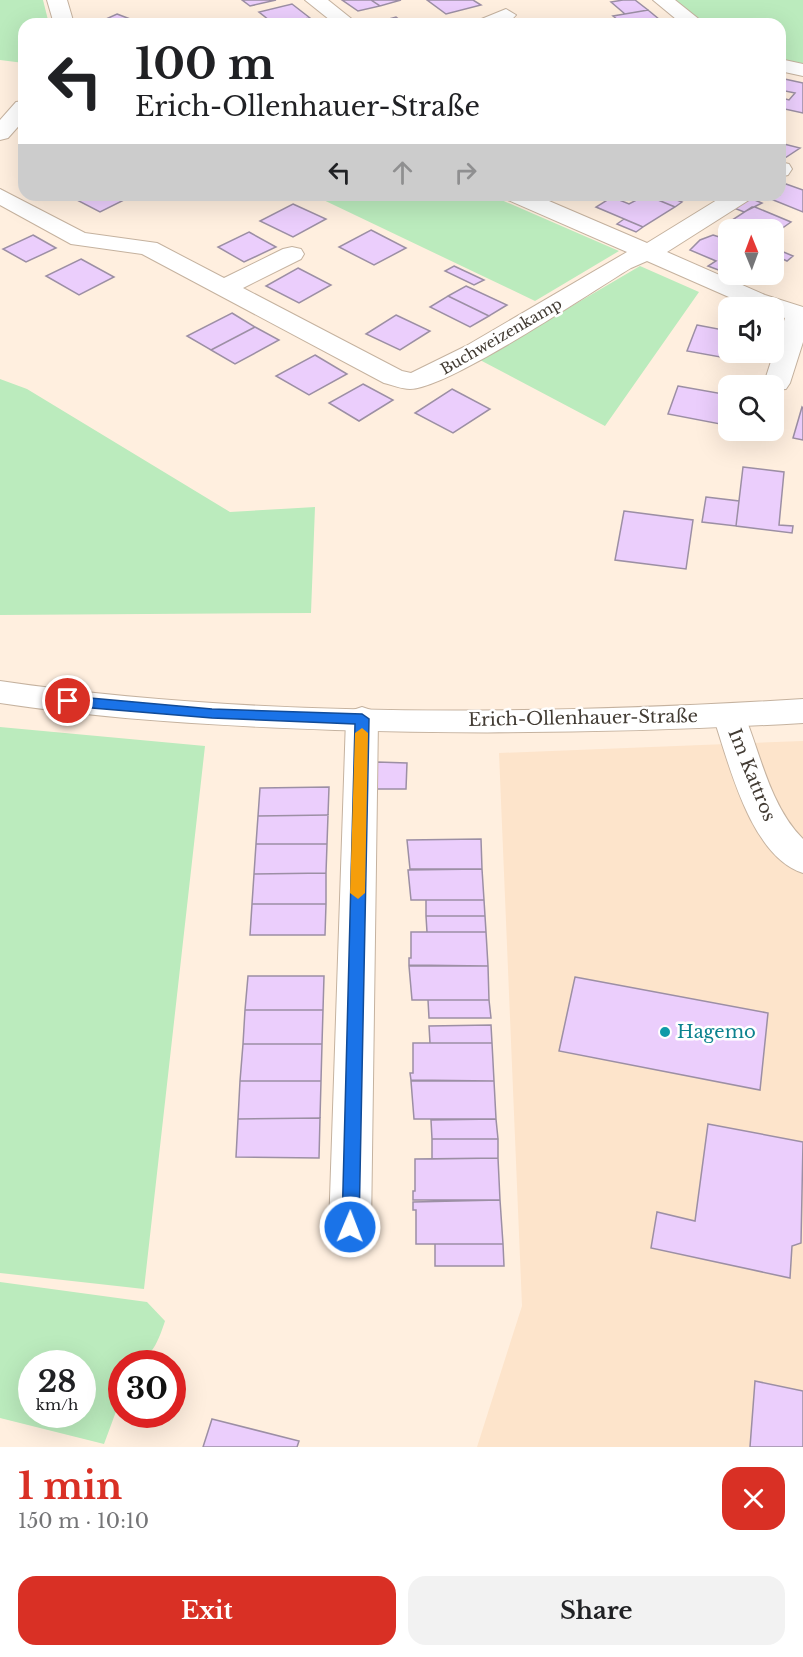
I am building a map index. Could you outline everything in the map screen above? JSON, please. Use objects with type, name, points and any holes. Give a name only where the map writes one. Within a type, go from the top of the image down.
[{"type":"street","points":[[57,0],[62,18]]},
{"type":"street","points":[[315,0],[340,18]]},
{"type":"street","points":[[663,0],[687,18]]},
{"type":"street","points":[[499,18],[506,15]]},
{"type":"street","points":[[786,66],[803,70]]},
{"type":"street","points":[[0,133],[14,112]]},
{"type":"street","points":[[529,201],[756,300],[801,315],[780,375]]},
{"type":"street","name":"Buchweizenkamp","points":[[10,202],[79,239],[148,248],[393,377],[411,381],[427,377],[475,352],[622,263],[666,243],[732,201]]},
{"type":"street","points":[[224,288],[292,255]]},
{"type":"street","name":"Erich-Ollenhauer-Straße","points":[[0,693],[108,706],[362,719],[540,721],[729,716],[803,711]]},
{"type":"street","name":"Im Kattros","points":[[729,716],[770,823],[789,850],[803,859]]},
{"type":"street","points":[[350,1227],[362,719]]},
{"type":"shaded area","points":[[803,741],[803,1447],[477,1447],[522,1306],[499,753]]},
{"type":"green space","points":[[0,0],[43,0],[48,18],[18,18],[18,62],[0,60]]},
{"type":"green space","points":[[667,0],[803,0],[803,68],[786,66],[786,18],[689,18]]},
{"type":"green space","points":[[326,201],[504,201],[619,251],[535,301]]},
{"type":"green space","points":[[640,266],[699,292],[605,426],[480,360]]},
{"type":"green space","points":[[0,379],[27,389],[230,512],[315,507],[311,613],[0,615]]},
{"type":"green space","points":[[0,727],[205,746],[144,1289],[0,1273]]},
{"type":"green space","points":[[0,1282],[147,1302],[165,1321],[152,1350],[108,1350],[108,1428],[110,1428],[104,1444],[40,1428],[96,1428],[96,1350],[18,1350],[18,1422],[0,1418]]},
{"type":"building","points":[[242,0],[276,0],[250,6]]},
{"type":"building","points":[[342,0],[371,0],[380,6],[358,11]]},
{"type":"building","points":[[371,0],[401,0],[380,6]]},
{"type":"building","points":[[427,0],[473,0],[481,5],[446,14]]},
{"type":"building","points":[[635,0],[648,10],[625,14],[611,2]]},
{"type":"building","points":[[292,4],[310,18],[266,18],[259,12]]},
{"type":"building","points":[[648,10],[658,18],[616,18],[613,16]]},
{"type":"building","points":[[117,14],[128,18],[108,18]]},
{"type":"building","points":[[786,79],[803,83],[803,113],[786,109],[786,99],[789,100],[795,93],[786,91]]},
{"type":"building","points":[[786,144],[800,148],[786,157]]},
{"type":"building","points":[[786,184],[803,190],[803,212],[776,201],[786,201]]},
{"type":"building","points":[[79,201],[122,201],[100,212]]},
{"type":"building","points":[[606,201],[622,201],[629,204],[635,201],[660,201],[675,207],[643,227],[596,207]]},
{"type":"building","points":[[661,201],[682,202],[675,207]]},
{"type":"building","points":[[737,201],[762,203],[744,212],[729,206]]},
{"type":"building","points":[[293,204],[326,219],[293,237],[260,221]]},
{"type":"building","points":[[755,207],[784,219],[734,219]]},
{"type":"building","points":[[624,219],[643,227],[636,232],[617,224]]},
{"type":"building","points":[[784,219],[791,222],[784,227]]},
{"type":"building","points":[[371,230],[406,248],[374,265],[339,247]]},
{"type":"building","points":[[249,232],[276,247],[244,262],[218,247]]},
{"type":"building","points":[[33,235],[56,248],[26,262],[3,249]]},
{"type":"building","points":[[713,235],[718,237],[718,270],[708,266],[716,261],[690,250],[700,240]]},
{"type":"building","points":[[784,252],[793,256],[787,261],[784,260]]},
{"type":"building","points":[[81,259],[114,277],[79,295],[46,276]]},
{"type":"building","points":[[454,266],[484,280],[474,285],[445,271]]},
{"type":"building","points":[[298,268],[331,285],[299,303],[266,286]]},
{"type":"building","points":[[466,286],[507,305],[489,316],[448,296]]},
{"type":"building","points":[[448,296],[489,316],[470,327],[430,307]]},
{"type":"building","points":[[232,313],[255,327],[211,350],[187,336]]},
{"type":"building","points":[[396,315],[430,331],[400,350],[366,334]]},
{"type":"building","points":[[697,325],[718,329],[718,357],[687,351]]},
{"type":"building","points":[[255,327],[279,340],[235,364],[211,350]]},
{"type":"building","points":[[315,355],[347,374],[309,395],[276,376]]},
{"type":"building","points":[[363,384],[393,400],[359,421],[329,403]]},
{"type":"building","points":[[678,386],[718,393],[718,424],[668,414]]},
{"type":"building","points":[[452,389],[490,409],[453,433],[415,413]]},
{"type":"building","points":[[803,408],[803,440],[793,438]]},
{"type":"building","points":[[743,467],[784,472],[779,525],[793,526],[792,533],[736,526]]},
{"type":"building","points":[[706,497],[739,501],[736,526],[702,522]]},
{"type":"building","points":[[624,511],[693,520],[686,569],[615,560]]},
{"type":"building","points":[[377,762],[407,763],[406,789],[376,789]]},
{"type":"building","points":[[329,787],[328,815],[258,816],[260,788]]},
{"type":"building","points":[[328,815],[327,844],[256,844],[258,816]]},
{"type":"building","points":[[481,839],[482,869],[410,869],[407,840]]},
{"type":"building","points":[[256,844],[327,844],[326,873],[254,874]]},
{"type":"building","points":[[482,869],[484,900],[411,900],[408,870]]},
{"type":"building","points":[[326,873],[326,904],[252,904],[254,874]]},
{"type":"building","points":[[426,900],[484,900],[485,916],[426,916]]},
{"type":"building","points":[[252,904],[326,904],[325,935],[250,935]]},
{"type":"building","points":[[426,916],[485,916],[486,932],[427,932]]},
{"type":"building","points":[[411,932],[486,932],[488,966],[409,965]]},
{"type":"building","points":[[409,966],[488,966],[489,1000],[412,1000]]},
{"type":"building","points":[[248,976],[324,976],[323,1010],[245,1010]]},
{"type":"building","name":"Hagemo","points":[[575,977],[768,1013],[760,1090],[559,1051]]},
{"type":"building","points":[[428,1000],[489,1000],[491,1018],[429,1018]]},
{"type":"building","points":[[245,1010],[323,1010],[322,1044],[243,1044]]},
{"type":"building","points":[[491,1025],[492,1043],[430,1043],[429,1026]]},
{"type":"building","points":[[413,1043],[492,1043],[494,1081],[411,1080]]},
{"type":"building","points":[[243,1044],[322,1044],[321,1081],[240,1081]]},
{"type":"building","points":[[240,1081],[321,1081],[320,1118],[238,1119]]},
{"type":"building","points":[[411,1081],[494,1081],[496,1119],[414,1119]]},
{"type":"building","points":[[320,1118],[319,1158],[236,1157],[238,1119]]},
{"type":"building","points":[[496,1119],[498,1139],[432,1139],[431,1120]]},
{"type":"building","points":[[708,1124],[803,1142],[801,1243],[792,1246],[790,1278],[651,1248],[657,1212],[695,1221]]},
{"type":"building","points":[[432,1139],[498,1139],[498,1158],[432,1159]]},
{"type":"building","points":[[498,1158],[500,1200],[413,1200],[415,1159]]},
{"type":"building","points":[[500,1200],[503,1244],[416,1244],[416,1210],[413,1210],[413,1202]]},
{"type":"building","points":[[435,1244],[503,1244],[504,1266],[435,1266]]},
{"type":"building","points":[[755,1381],[803,1391],[803,1447],[750,1447]]},
{"type":"building","points":[[212,1419],[299,1441],[297,1447],[203,1447]]},
{"type":"slow traffic","points":[[358,893],[362,733]]},
{"type":"place","name":"Hagemo","points":[[665,1032]]},
{"type":"route","points":[[68,701],[212,713],[362,719],[350,1227]]}]
